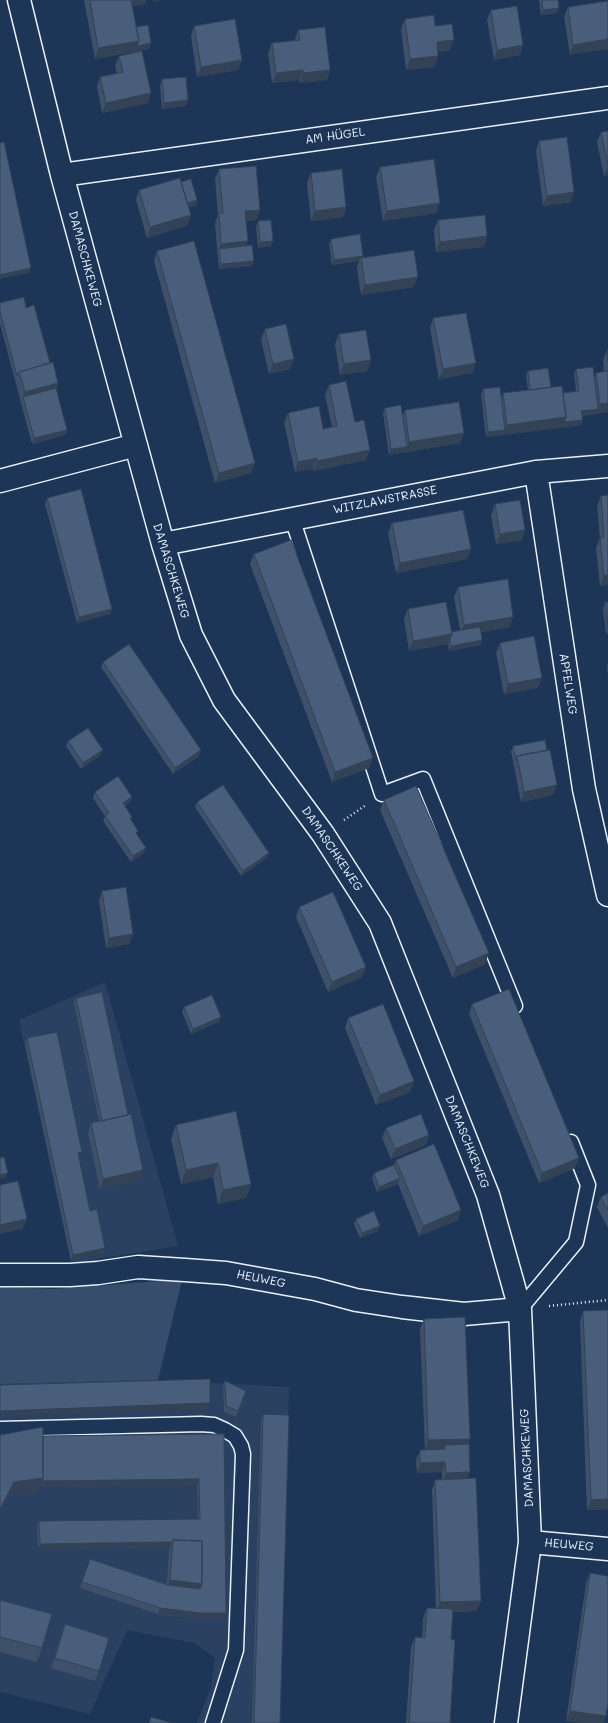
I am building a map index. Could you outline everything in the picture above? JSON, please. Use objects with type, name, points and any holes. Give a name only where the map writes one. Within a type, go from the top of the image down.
[{"type":"street","name":"DAMASCHKEWEG","points":[[19,0],[62,175],[163,544],[191,635],[224,700],[323,834],[380,923],[488,1195],[520,1309],[530,1542],[506,1723]]},
{"type":"street","name":"AM HÜGEL","points":[[62,175],[608,98]]},
{"type":"street","points":[[0,481],[136,445]]},
{"type":"street","name":"WITZLAWSTRASSE","points":[[163,544],[536,472],[608,466]]},
{"type":"street","name":"APFELWEG","points":[[536,472],[584,790],[608,895]]},
{"type":"street","name":"HEUWEG","points":[[0,1275],[70,1275],[138,1268],[185,1270],[226,1273],[316,1290],[356,1300],[402,1307],[464,1314],[520,1309]]},
{"type":"street","name":"HEUWEG","points":[[530,1542],[608,1549]]},
{"type":"lane","points":[[292,518],[382,794],[423,779],[519,1015]]},
{"type":"lane","points":[[520,1309],[576,1242],[588,1185],[564,1126]]},
{"type":"lane","points":[[0,1429],[201,1424],[214,1425],[235,1436],[241,1446],[243,1454],[236,1650],[213,1723]]},
{"type":"path","points":[[323,834],[382,794]]},
{"type":"path","points":[[520,1309],[608,1300]]},
{"type":"shaded area","points":[[105,982],[178,1246],[71,1263],[19,1020]]},
{"type":"shaded area","points":[[182,1280],[158,1380],[0,1384],[0,1287],[53,1289]]},
{"type":"shaded area","points":[[158,1380],[289,1387],[280,1723],[197,1723],[211,1687],[215,1658],[194,1643],[127,1630],[90,1714],[0,1692],[0,1384]]},
{"type":"building","points":[[90,0],[131,0],[139,41],[98,48]]},
{"type":"building","points":[[542,0],[558,0],[559,8],[543,10]]},
{"type":"building","points":[[608,1],[608,39],[573,45],[568,7]]},
{"type":"building","points":[[517,6],[523,45],[497,50],[491,10]]},
{"type":"building","points":[[434,15],[435,26],[452,24],[454,40],[437,42],[438,56],[410,59],[405,19]]},
{"type":"building","points":[[235,19],[242,60],[201,67],[194,26]]},
{"type":"building","points":[[148,25],[151,43],[137,46],[139,41],[136,27]]},
{"type":"building","points":[[325,27],[330,70],[303,73],[303,70],[276,73],[272,43],[300,40],[298,30]]},
{"type":"building","points":[[142,51],[151,93],[106,103],[100,77],[123,72],[119,56]]},
{"type":"building","points":[[186,77],[188,100],[164,103],[162,79]]},
{"type":"building","points":[[608,131],[608,165],[601,132]]},
{"type":"building","points":[[567,137],[574,192],[547,196],[539,141]]},
{"type":"building","points":[[4,142],[31,268],[0,275],[0,143]]},
{"type":"building","points":[[434,159],[440,203],[387,211],[380,167]]},
{"type":"building","points":[[256,166],[260,210],[245,211],[248,241],[221,244],[219,213],[223,213],[219,169]]},
{"type":"building","points":[[342,169],[346,207],[315,211],[311,173]]},
{"type":"building","points":[[180,178],[191,215],[150,227],[139,190]]},
{"type":"building","points":[[191,179],[197,200],[187,203],[181,182]]},
{"type":"building","points":[[485,215],[487,236],[440,242],[438,220]]},
{"type":"building","points":[[271,220],[273,241],[260,242],[258,221]]},
{"type":"building","points":[[360,234],[363,256],[334,260],[331,239]]},
{"type":"building","points":[[194,241],[255,463],[219,473],[157,251]]},
{"type":"building","points":[[252,245],[254,261],[221,264],[219,249]]},
{"type":"building","points":[[414,250],[418,277],[365,285],[361,258]]},
{"type":"building","points":[[24,297],[26,308],[34,305],[50,363],[19,372],[17,376],[0,311],[0,303]]},
{"type":"building","points":[[466,313],[476,363],[443,369],[433,318]]},
{"type":"building","points":[[286,324],[294,359],[273,364],[265,329]]},
{"type":"building","points":[[366,330],[371,360],[344,364],[339,334]]},
{"type":"building","points":[[53,362],[58,383],[25,392],[19,372]]},
{"type":"building","points":[[593,367],[598,409],[581,411],[583,420],[564,422],[566,417],[563,393],[579,391],[576,369]]},
{"type":"building","points":[[548,368],[551,387],[530,390],[528,371]]},
{"type":"building","points":[[608,371],[608,403],[600,404],[596,373]]},
{"type":"building","points":[[346,381],[355,422],[364,420],[370,450],[317,461],[317,458],[298,462],[288,413],[319,406],[323,429],[337,426],[329,385]]},
{"type":"building","points":[[562,386],[566,417],[507,425],[503,393]]},
{"type":"building","points":[[500,387],[505,430],[488,432],[483,389]]},
{"type":"building","points":[[56,388],[67,430],[34,438],[23,397]]},
{"type":"building","points":[[459,402],[464,433],[409,442],[405,410]]},
{"type":"building","points":[[401,405],[407,447],[391,449],[385,408]]},
{"type":"building","points":[[81,489],[112,609],[79,617],[47,498]]},
{"type":"building","points":[[608,495],[608,575],[604,576],[600,538],[604,537],[601,496]]},
{"type":"building","points":[[520,500],[525,530],[500,534],[495,504]]},
{"type":"building","points":[[463,510],[471,549],[400,563],[392,523]]},
{"type":"building","points":[[291,540],[373,758],[335,772],[254,554]]},
{"type":"building","points":[[508,579],[513,617],[464,625],[458,587]]},
{"type":"building","points":[[446,602],[452,634],[413,641],[408,609]]},
{"type":"building","points":[[605,602],[608,602],[608,629]]},
{"type":"building","points":[[480,627],[482,640],[451,646],[451,632]]},
{"type":"building","points":[[534,636],[542,678],[508,684],[500,643]]},
{"type":"building","points":[[129,644],[201,750],[175,768],[103,662]]},
{"type":"building","points":[[88,728],[103,750],[83,763],[68,741]]},
{"type":"building","points":[[545,740],[547,750],[517,756],[516,761],[513,746]]},
{"type":"building","points":[[550,750],[557,785],[524,792],[517,756]]},
{"type":"building","points":[[118,776],[132,797],[123,803],[132,817],[130,818],[138,831],[136,833],[146,848],[133,856],[105,816],[109,813],[95,792]]},
{"type":"building","points":[[223,785],[269,853],[243,871],[197,802]]},
{"type":"building","points":[[416,786],[489,953],[456,967],[384,800]]},
{"type":"building","points":[[126,887],[133,934],[109,938],[102,891]]},
{"type":"building","points":[[333,892],[366,967],[332,982],[299,907]]},
{"type":"building","points":[[509,989],[579,1158],[542,1173],[472,1004]]},
{"type":"building","points":[[102,992],[128,1115],[102,1121],[76,998]]},
{"type":"building","points":[[212,995],[221,1017],[193,1029],[184,1007]]},
{"type":"building","points":[[383,1004],[414,1081],[380,1095],[348,1018]]},
{"type":"building","points":[[57,1032],[82,1152],[78,1153],[90,1211],[97,1209],[105,1248],[73,1255],[27,1038]]},
{"type":"building","points":[[236,1111],[251,1184],[223,1190],[218,1163],[186,1170],[176,1125]]},
{"type":"building","points":[[131,1114],[143,1170],[103,1179],[91,1123]]},
{"type":"building","points":[[421,1114],[429,1135],[395,1149],[386,1128]]},
{"type":"building","points":[[434,1144],[461,1210],[423,1226],[396,1160]]},
{"type":"building","points":[[4,1157],[8,1173],[0,1175],[0,1158]]},
{"type":"building","points":[[394,1165],[400,1178],[379,1187],[374,1173]]},
{"type":"building","points":[[18,1181],[27,1219],[0,1225],[0,1185]]},
{"type":"building","points":[[608,1193],[608,1211],[601,1197]]},
{"type":"building","points":[[374,1211],[380,1226],[362,1233],[356,1219]]},
{"type":"building","points":[[608,1310],[608,1499],[591,1500],[583,1311]]},
{"type":"building","points":[[465,1317],[470,1439],[428,1440],[424,1319]]},
{"type":"building","points":[[210,1379],[210,1403],[0,1411],[0,1385]]},
{"type":"building","points":[[225,1381],[246,1391],[238,1411],[226,1406]]},
{"type":"building","points":[[263,1414],[289,1415],[280,1723],[254,1723]]},
{"type":"building","points":[[43,1427],[43,1478],[14,1482],[0,1509],[0,1435]]},
{"type":"building","points":[[224,1434],[226,1613],[201,1613],[160,1608],[82,1582],[90,1559],[168,1585],[200,1589],[202,1584],[202,1541],[173,1540],[172,1542],[40,1544],[39,1521],[200,1519],[199,1479],[42,1481],[43,1436]]},
{"type":"building","points":[[469,1444],[470,1472],[446,1473],[445,1462],[420,1463],[420,1450],[445,1449],[445,1445]]},
{"type":"building","points":[[476,1478],[481,1601],[440,1602],[435,1480]]},
{"type":"building","points":[[173,1540],[202,1541],[202,1584],[170,1580]]},
{"type":"building","points":[[590,1573],[608,1576],[608,1704],[606,1716],[570,1711]]},
{"type":"building","points":[[0,1600],[52,1614],[42,1648],[0,1637]]},
{"type":"building","points":[[427,1608],[453,1609],[451,1639],[455,1640],[450,1723],[409,1723],[415,1637],[425,1638]]},
{"type":"building","points":[[65,1624],[109,1638],[99,1671],[55,1658]]},
{"type":"building","points":[[151,1717],[172,1723],[149,1723]]}]
